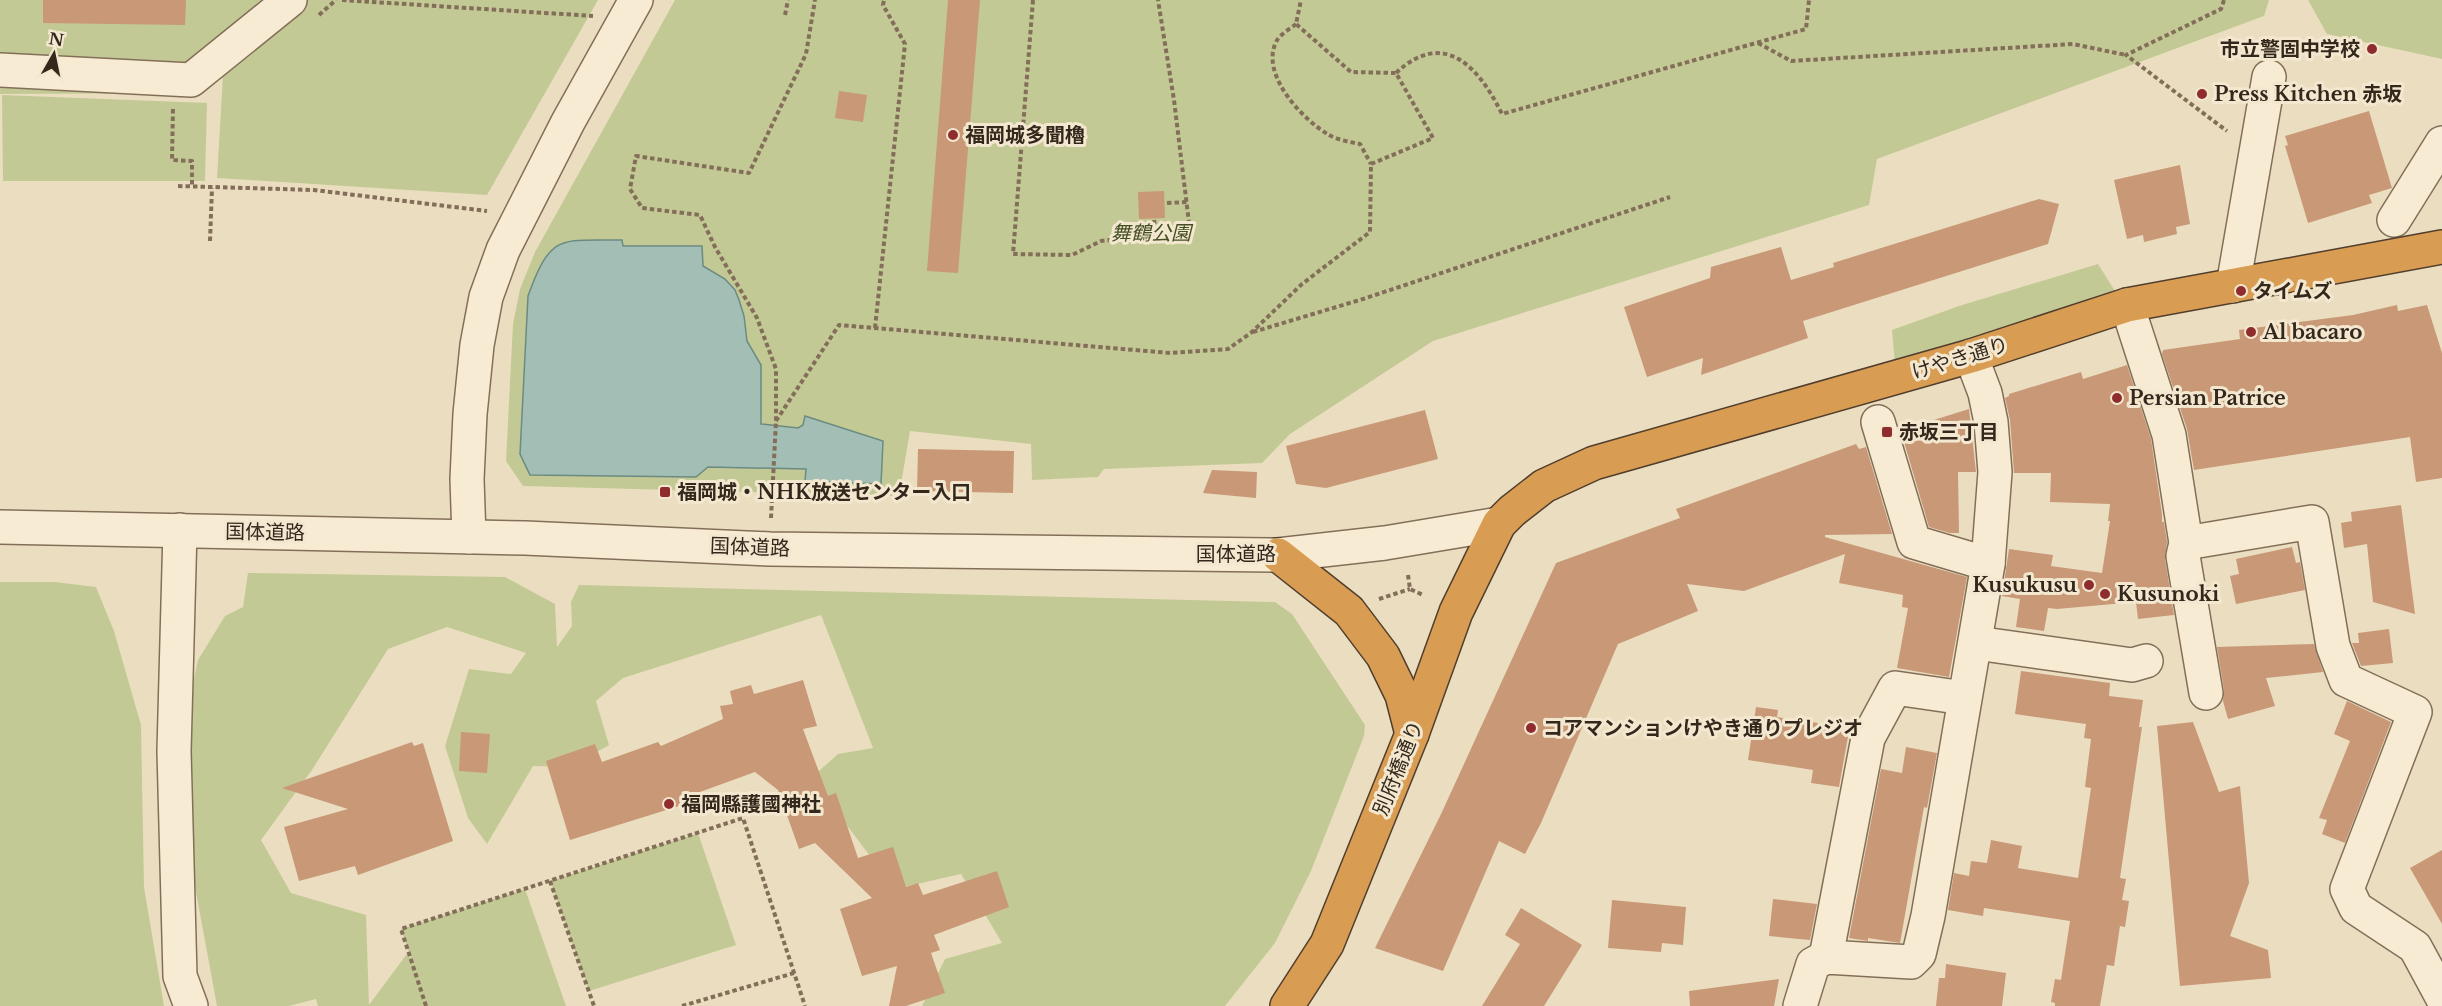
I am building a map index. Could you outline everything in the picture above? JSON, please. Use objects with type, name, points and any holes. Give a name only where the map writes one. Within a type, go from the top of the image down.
[{"type":"highway","name":"けやき通り","points":[[1499,524],[1544,486],[1594,463],[1971,356],[2127,305],[2442,248]]},
{"type":"highway","name":"別府橋通り","points":[[1287,1006],[1327,944],[1412,734],[1456,612],[1499,524]]},
{"type":"highway","points":[[1278,555],[1349,611],[1383,656],[1402,695],[1412,734]]},
{"type":"street","points":[[0,70],[191,80],[290,0]]},
{"type":"street","points":[[469,537],[467,479],[470,414],[477,345],[486,297],[503,250],[568,122],[636,0]]},
{"type":"street","points":[[2233,286],[2269,77]]},
{"type":"street","points":[[2394,220],[2442,142]]},
{"type":"street","points":[[2127,305],[2169,435],[2186,543],[2183,556],[2206,693]]},
{"type":"street","points":[[1800,1006],[1813,964],[1826,957],[1911,962],[1918,954],[1928,916],[1988,564],[1995,472],[1991,422],[1985,393],[1971,356]]},
{"type":"street","points":[[1878,422],[1914,542],[1988,564]]},
{"type":"street","points":[[2186,543],[2312,522],[2333,646],[2346,680],[2415,712],[2347,889],[2356,908],[2415,947],[2442,998],[2430,1006]]},
{"type":"street","name":"国体道路","points":[[0,527],[469,537],[770,549],[1278,555],[1395,542],[1499,524]]},
{"type":"street","points":[[180,530],[174,762],[180,976],[191,1006]]},
{"type":"street","points":[[1976,643],[2132,664],[2146,661]]},
{"type":"street","points":[[1826,957],[1868,738],[1895,688],[1964,698]]},
{"type":"path","points":[[342,0],[597,17]]},
{"type":"path","points":[[785,15],[788,0]]},
{"type":"path","points":[[772,486],[776,369],[757,318],[715,247],[700,215],[642,208],[630,189],[636,156],[749,173],[806,54],[815,0]]},
{"type":"path","points":[[875,328],[905,44],[883,5],[884,0]]},
{"type":"path","points":[[1033,0],[1013,254],[1072,255],[1101,241],[1191,231],[1158,0]]},
{"type":"path","points":[[776,421],[839,325],[1170,353],[1228,349],[1252,332],[1302,284],[1370,232],[1371,164],[1360,144],[1331,137],[1311,123],[1287,97],[1275,74],[1273,50],[1276,40],[1296,24],[1301,0]]},
{"type":"path","points":[[1296,24],[1351,72],[1396,73],[1411,59],[1431,52],[1451,55],[1472,69],[1492,94],[1502,114],[1806,29],[1809,0]]},
{"type":"path","points":[[2126,55],[2221,9],[2224,0]]},
{"type":"path","points":[[1756,43],[1791,61],[2073,44],[2126,55],[2256,153]]},
{"type":"path","points":[[1371,164],[1432,138],[1396,73]]},
{"type":"path","points":[[173,107],[172,160],[192,162],[192,186]]},
{"type":"path","points":[[178,186],[315,190],[488,211]]},
{"type":"path","points":[[210,241],[212,188]]},
{"type":"path","points":[[1252,332],[1363,299],[1670,197]]},
{"type":"path","points":[[1167,203],[1187,202]]},
{"type":"path","points":[[1154,220],[1156,235]]},
{"type":"path","points":[[1408,575],[1410,589]]},
{"type":"path","points":[[1370,602],[1410,589],[1423,595]]},
{"type":"path","points":[[426,1006],[401,929],[743,819],[805,1006]]},
{"type":"path","points":[[550,881],[594,1006]]},
{"type":"path","points":[[682,1006],[794,973]]},
{"type":"green space","points":[[0,0],[293,0],[201,93],[0,94]]},
{"type":"green space","points":[[298,0],[598,0],[487,195],[217,178],[223,75]]},
{"type":"green space","name":"舞鶴公園","points":[[675,0],[2269,0],[2264,16],[1877,159],[1869,205],[1433,341],[1290,434],[1262,463],[1104,469],[1098,477],[1032,480],[1031,444],[910,431],[899,496],[523,486],[506,461],[513,324],[520,289],[535,252]]},
{"type":"green space","points":[[2308,0],[2442,0],[2442,59],[2327,34]]},
{"type":"green space","points":[[2,95],[207,103],[205,181],[3,181]]},
{"type":"green space","points":[[2098,264],[2120,299],[1895,365],[1892,330],[1959,306]]},
{"type":"green space","points":[[248,573],[505,577],[555,604],[557,647],[572,626],[571,602],[579,585],[1275,602],[1292,614],[1365,725],[1364,736],[1311,871],[1275,943],[1225,1006],[922,1006],[945,959],[1002,943],[961,874],[895,889],[811,778],[838,754],[873,748],[821,615],[623,678],[596,701],[609,745],[571,767],[533,766],[487,844],[468,818],[445,746],[469,669],[511,674],[526,653],[447,627],[388,649],[312,770],[261,840],[291,893],[366,915],[369,1005],[406,955],[411,958],[401,929],[525,889],[566,1006],[318,1006],[316,999],[289,1006],[217,1006],[174,773],[198,660],[225,616],[243,607]]},
{"type":"green space","points":[[0,582],[55,582],[96,587],[114,631],[141,725],[144,887],[164,1006],[0,1006]]},
{"type":"green space","points":[[698,833],[736,945],[589,991],[550,881]]},
{"type":"water","points":[[584,240],[622,240],[623,246],[702,246],[703,266],[725,279],[735,290],[744,316],[747,341],[761,365],[761,424],[798,428],[803,425],[805,416],[883,441],[881,484],[805,481],[806,469],[708,467],[696,477],[530,475],[520,454],[528,296],[536,275],[544,260],[560,244]]},
{"type":"building","points":[[43,0],[186,0],[185,25],[43,23]]},
{"type":"building","name":"福岡城多聞櫓","points":[[948,0],[980,0],[958,273],[927,271]]},
{"type":"building","points":[[839,91],[867,95],[863,122],[835,118]]},
{"type":"building","points":[[2369,111],[2392,188],[2369,195],[2372,203],[2308,223],[2285,146],[2288,145],[2285,136]]},
{"type":"building","points":[[2180,165],[2190,224],[2176,227],[2177,234],[2144,242],[2143,235],[2127,239],[2114,180]]},
{"type":"building","points":[[1164,191],[1165,218],[1139,219],[1138,192]]},
{"type":"building","points":[[2039,199],[2059,204],[2048,244],[1803,321],[1808,338],[1701,375],[1703,358],[1647,377],[1624,307],[1710,278],[1711,267],[1781,247],[1791,280],[1834,267],[1833,263]]},
{"type":"building","points":[[2397,305],[2398,311],[2427,305],[2442,353],[2442,478],[2416,482],[2410,437],[2194,470],[2187,429],[2162,354],[2163,350],[2240,339],[2239,330],[2353,315]]},
{"type":"building","points":[[2127,365],[2151,439],[2162,522],[2164,522],[2167,542],[2165,559],[2174,615],[2138,619],[2136,602],[2048,608],[2044,631],[2016,627],[2020,599],[2002,596],[2009,549],[2053,555],[2051,566],[2102,573],[2110,521],[2108,521],[2110,504],[2050,502],[2051,473],[2014,473],[2010,420],[2005,398],[2009,394],[2081,372],[2083,379]]},
{"type":"building","points":[[1969,409],[1976,472],[1958,472],[1959,533],[1950,533],[1929,527],[1902,435],[1922,428],[1921,424]]},
{"type":"building","points":[[1425,410],[1438,459],[1326,488],[1296,484],[1286,446]]},
{"type":"building","points":[[1856,444],[1859,449],[1866,447],[1892,534],[1825,535],[1825,537],[1967,577],[1949,677],[1897,668],[1908,608],[1902,607],[1903,595],[1839,583],[1845,554],[1744,591],[1687,584],[1698,611],[1618,644],[1541,823],[1525,854],[1499,841],[1443,971],[1375,948],[1442,812],[1556,563],[1680,518],[1676,509]]},
{"type":"building","points":[[918,449],[1014,451],[1013,493],[917,491]]},
{"type":"building","points":[[1212,470],[1257,472],[1256,498],[1203,493]]},
{"type":"building","points":[[2401,505],[2415,614],[2373,602],[2367,544],[2344,548],[2341,523],[2352,521],[2351,512]]},
{"type":"building","points":[[2292,547],[2296,563],[2300,562],[2305,590],[2236,604],[2230,576],[2239,574],[2236,559]]},
{"type":"building","points":[[2389,629],[2393,663],[2361,666],[2352,643],[2359,643],[2358,633]]},
{"type":"building","points":[[2314,644],[2323,672],[2266,678],[2275,706],[2228,719],[2223,701],[2224,690],[2217,647]]},
{"type":"building","points":[[2021,671],[2110,683],[2109,696],[2143,700],[2139,727],[2142,727],[2120,878],[2126,879],[2122,900],[2129,901],[2125,927],[2120,926],[2114,966],[2107,965],[2100,1006],[2055,1006],[2055,1003],[2051,1002],[2055,979],[2061,980],[2070,921],[1984,908],[1983,916],[1948,910],[1954,873],[1969,876],[1971,861],[1987,863],[1991,840],[2022,846],[2018,868],[2078,878],[2091,788],[2085,787],[2091,739],[2084,738],[2086,724],[2015,714]]},
{"type":"building","points":[[803,680],[817,726],[803,729],[828,796],[836,793],[858,858],[893,847],[906,887],[918,883],[923,895],[997,871],[1009,907],[934,935],[940,950],[931,953],[945,993],[906,1006],[889,1006],[897,966],[862,976],[840,909],[872,898],[815,843],[799,849],[778,790],[755,772],[689,796],[692,802],[570,840],[546,761],[595,744],[602,762],[658,742],[661,746],[723,719],[720,706],[733,704],[730,691],[751,685],[754,694]]},
{"type":"building","points":[[2347,701],[2391,722],[2345,843],[2322,834],[2327,820],[2319,818],[2350,741],[2334,734]]},
{"type":"building","points":[[1756,707],[1778,710],[1777,717],[1818,723],[1817,726],[1849,731],[1839,787],[1811,783],[1813,770],[1748,760]]},
{"type":"building","points":[[2193,722],[2219,792],[2240,786],[2249,883],[2230,936],[2268,950],[2271,978],[2180,986],[2157,726]]},
{"type":"building","points":[[461,732],[490,734],[487,773],[459,771]]},
{"type":"building","points":[[412,742],[414,746],[423,743],[453,841],[358,875],[355,866],[299,881],[284,827],[348,809],[282,788]]},
{"type":"building","points":[[1906,747],[1937,753],[1927,808],[1924,807],[1900,943],[1868,938],[1868,941],[1849,938],[1881,769],[1902,773]]},
{"type":"building","points":[[2442,850],[2442,924],[2410,868]]},
{"type":"building","points":[[1773,899],[1817,904],[1810,940],[1769,936]]},
{"type":"building","points":[[1612,900],[1686,907],[1683,945],[1662,943],[1661,952],[1608,948]]},
{"type":"building","points":[[1521,908],[1582,945],[1544,1006],[1482,1006],[1520,944],[1505,935]]},
{"type":"building","points":[[1946,964],[2006,973],[2002,1006],[1936,1006],[1939,978],[1945,978]]},
{"type":"building","points":[[1779,979],[1774,1006],[1690,1006],[1689,991]]},
{"type":"place","name":"市立警固中学校","points":[[2372,49]]},
{"type":"place","name":"Press Kitchen 赤坂","points":[[2202,94]]},
{"type":"place","name":"福岡城多聞櫓","points":[[953,135]]},
{"type":"place","name":"タイムズ","points":[[2241,291]]},
{"type":"place","name":"Al bacaro","points":[[2251,332]]},
{"type":"place","name":"Persian Patrice","points":[[2117,398]]},
{"type":"place","name":"赤坂三丁目","points":[[1887,432]]},
{"type":"place","name":"福岡城・NHK放送センター入口","points":[[665,492]]},
{"type":"place","name":"Kusukusu","points":[[2089,585]]},
{"type":"place","name":"Kusunoki","points":[[2105,594]]},
{"type":"place","name":"コアマンションけやき通りプレジオ","points":[[1531,728]]},
{"type":"place","name":"福岡縣護國神社","points":[[669,804]]}]
